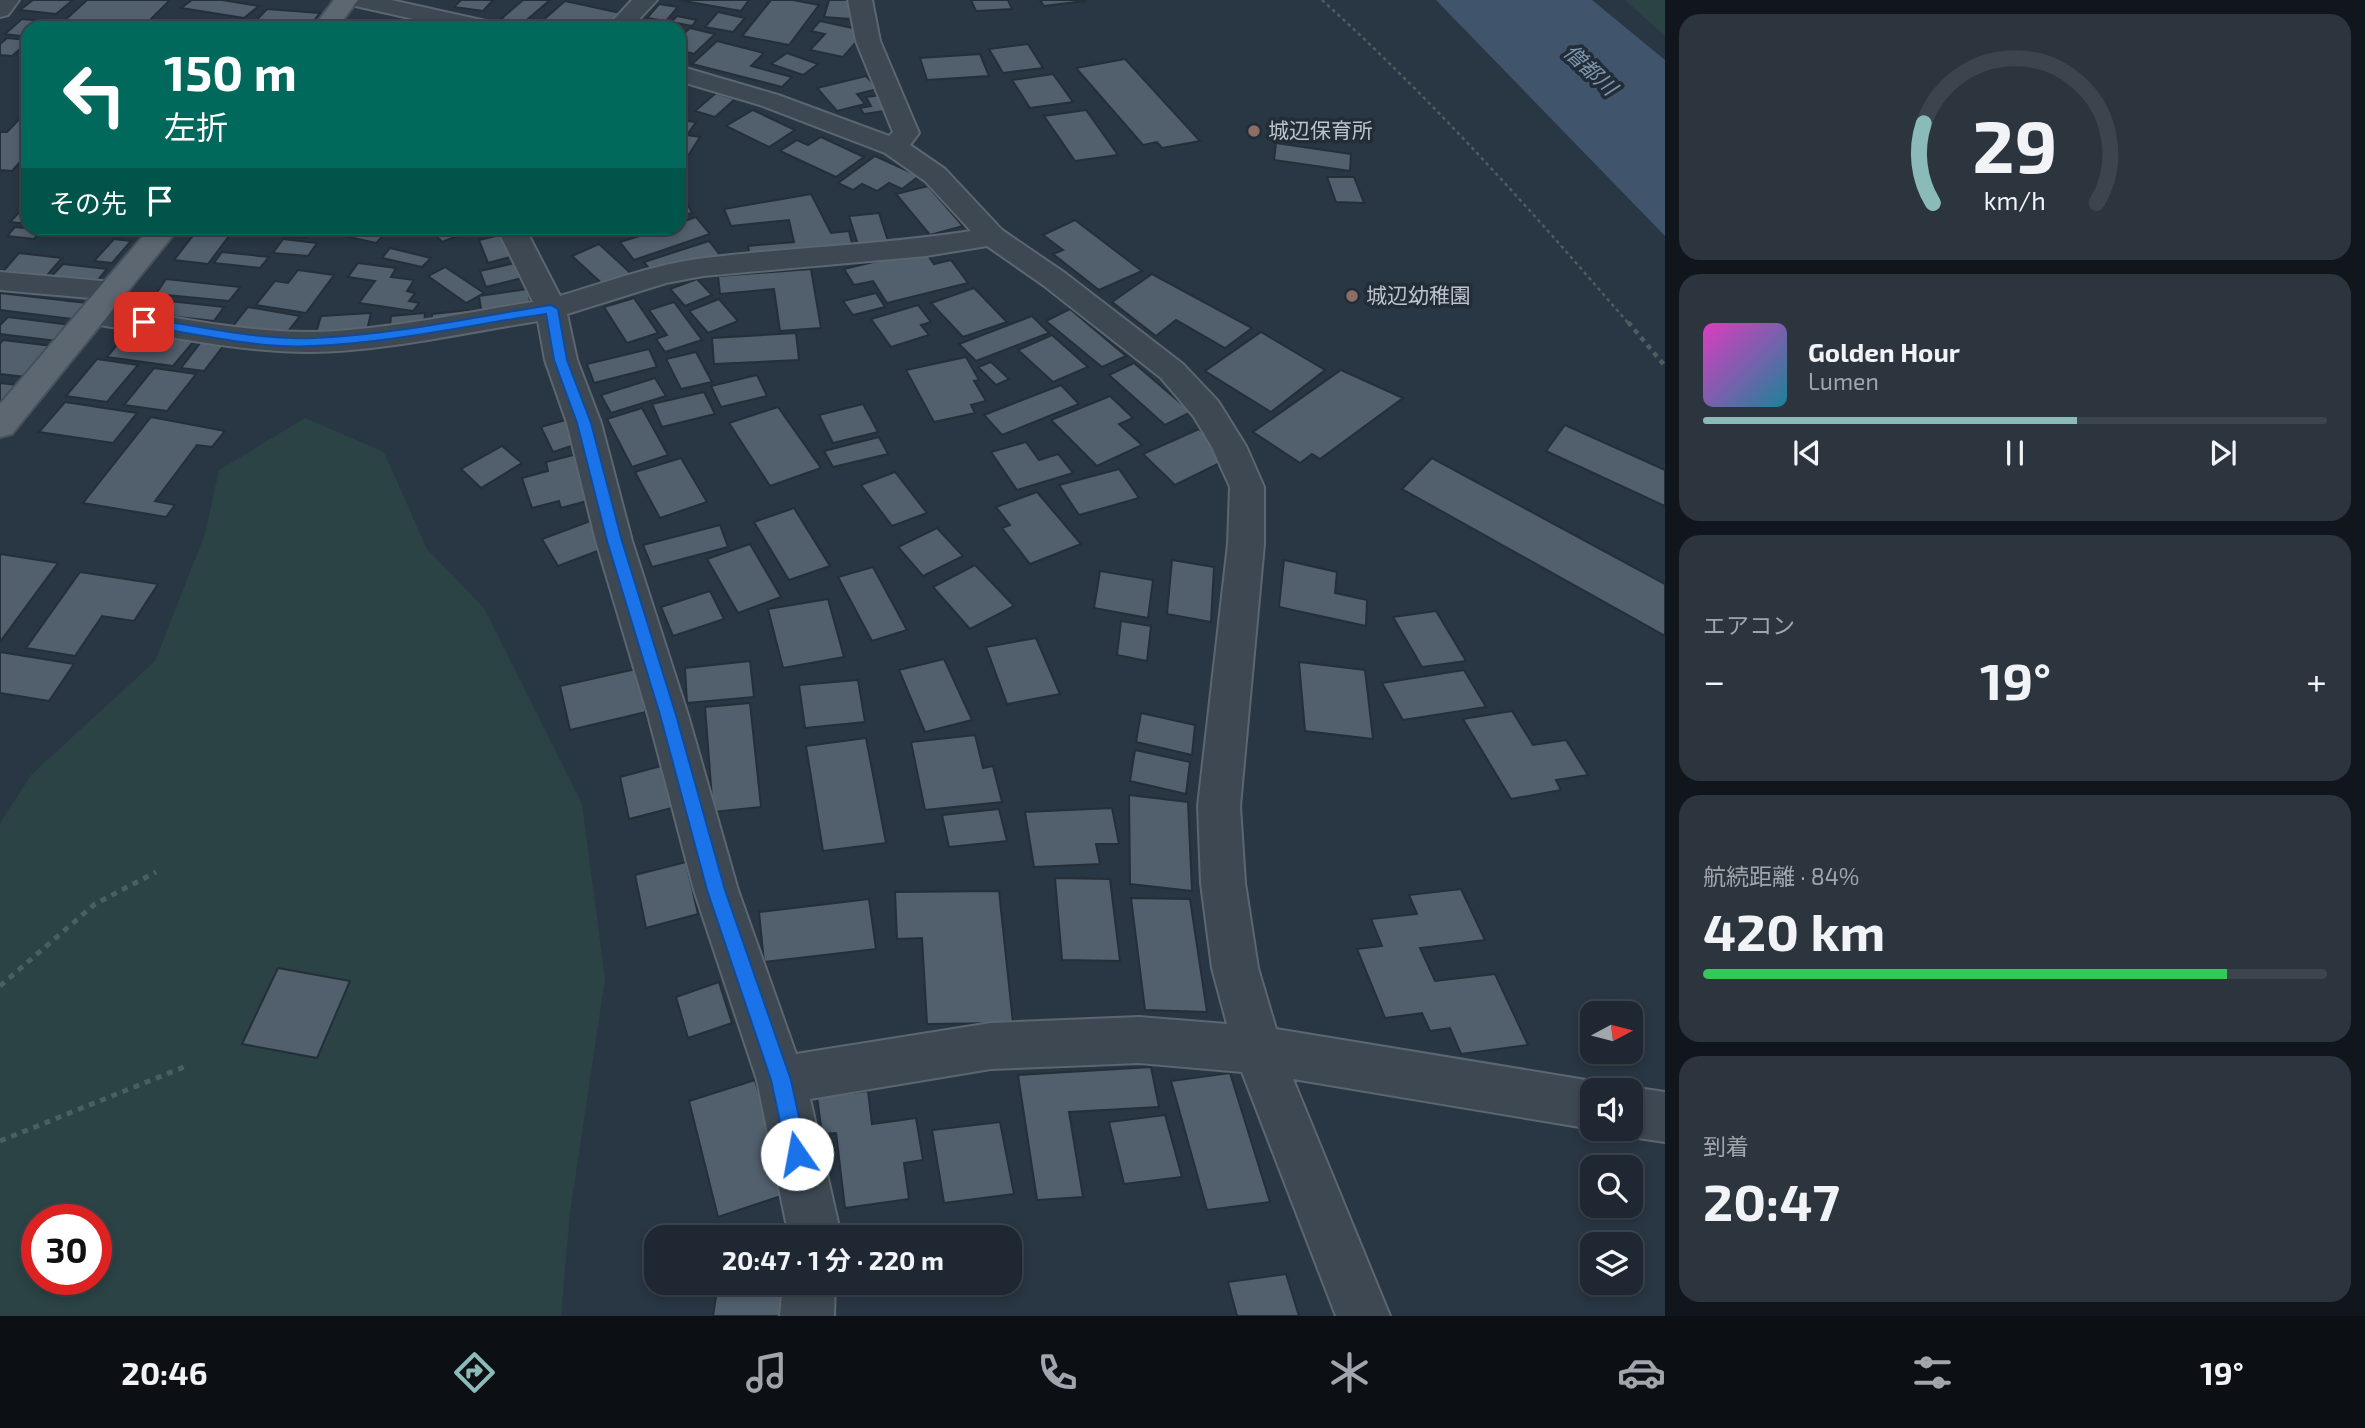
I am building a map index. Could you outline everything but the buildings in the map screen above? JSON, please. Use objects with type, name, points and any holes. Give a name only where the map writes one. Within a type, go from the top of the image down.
[{"type":"main road","points":[[330,21],[346,0]]},
{"type":"main road","points":[[0,426],[159,235]]},
{"type":"street","points":[[0,10],[7,0]]},
{"type":"street","points":[[359,0],[455,21]]},
{"type":"street","points":[[625,21],[645,0]]},
{"type":"street","points":[[860,0],[868,41],[906,133],[894,147]]},
{"type":"street","points":[[686,75],[769,100],[894,147],[935,175],[992,236],[1054,279],[1171,371],[1206,409],[1229,446],[1247,487],[1246,544],[1219,806],[1223,883],[1235,968],[1258,1049],[1342,1269],[1363,1316]]},
{"type":"street","points":[[514,235],[551,309],[561,360],[584,423],[614,541],[668,715],[716,890],[781,1080],[813,1225]]},
{"type":"street","points":[[93,314],[271,341],[313,342],[381,335],[551,309],[661,275],[703,267],[898,250],[992,236]]},
{"type":"street","points":[[0,281],[113,291]]},
{"type":"street","points":[[781,1080],[991,1046],[1139,1040],[1258,1049],[1580,1103]]},
{"type":"street","points":[[1643,1113],[1665,1117]]},
{"type":"street","points":[[807,1316],[808,1295]]},
{"type":"path","points":[[1322,0],[1423,93],[1521,199],[1665,366]]},
{"type":"path","points":[[0,986],[95,904],[156,872]]},
{"type":"path","points":[[0,1141],[189,1065]]},
{"type":"green space","points":[[1625,0],[1665,0],[1665,36]]},
{"type":"green space","points":[[305,418],[384,452],[427,549],[484,608],[582,804],[605,979],[570,1213],[561,1316],[0,1316],[0,823],[31,775],[155,661],[205,534],[219,470]]},
{"type":"water","name":"僧都川","points":[[1436,0],[1592,0],[1665,60],[1665,236]]},
{"type":"place","name":"城辺保育所","points":[[1254,131]]},
{"type":"place","name":"城辺幼稚園","points":[[1352,296]]},
{"type":"route","points":[[144,322],[271,341],[313,342],[381,335],[551,309],[561,360],[584,423],[614,541],[668,715],[716,890],[781,1080],[797,1154]]}]
